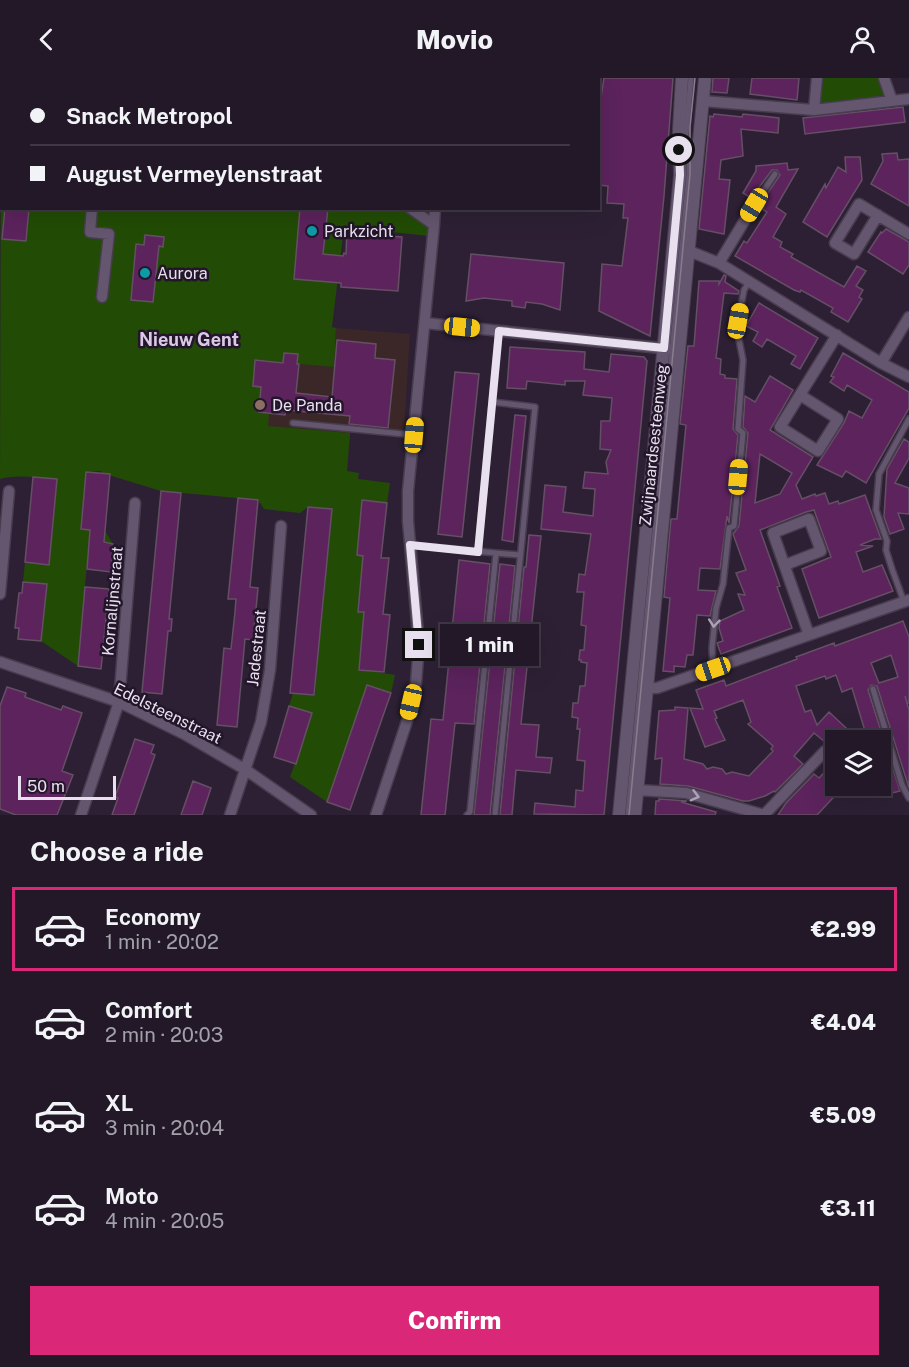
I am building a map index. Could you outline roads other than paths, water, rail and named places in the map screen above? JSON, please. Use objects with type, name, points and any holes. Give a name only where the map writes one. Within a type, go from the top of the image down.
[{"type":"street","name":"Zwijnaardsesteenweg","points":[[619,815],[680,175],[679,129],[682,78]]},
{"type":"street","name":"Zwijnaardsesteenweg","points":[[635,815],[705,78]]},
{"type":"street","points":[[814,110],[817,78]]},
{"type":"street","points":[[884,78],[892,101]]},
{"type":"street","points":[[703,101],[814,110],[909,99]]},
{"type":"street","points":[[878,215],[854,254],[835,243],[859,204],[878,215],[909,234]]},
{"type":"street","points":[[719,263],[754,205]]},
{"type":"street","points":[[92,210],[90,232],[109,234],[102,297]]},
{"type":"street","points":[[413,210],[434,225]]},
{"type":"street","points":[[376,815],[407,722],[416,683],[419,645],[410,545],[408,491],[435,210]]},
{"type":"street","points":[[688,251],[719,263],[881,363],[909,377]]},
{"type":"street","points":[[881,363],[909,317]]},
{"type":"street","points":[[425,323],[679,350]]},
{"type":"street","points":[[800,395],[838,419],[818,451],[780,427],[800,395],[837,336]]},
{"type":"street","points":[[0,594],[9,491]]},
{"type":"street","name":"Kornalijnstraat","points":[[81,815],[119,702],[135,503]]},
{"type":"street","points":[[785,565],[821,551],[809,519],[773,533],[809,635]]},
{"type":"street","name":"Jadestraat","points":[[230,815],[261,722],[270,670],[281,526]]},
{"type":"street","points":[[647,688],[657,688],[906,601]]},
{"type":"street","name":"Edelsteenstraat","points":[[0,662],[119,702],[184,734],[246,770],[311,815]]},
{"type":"street","points":[[637,790],[686,793],[764,815],[825,751]]},
{"type":"lane","points":[[626,815],[689,174],[687,139],[692,78]]},
{"type":"lane","points":[[754,205],[775,174]]},
{"type":"lane","points":[[713,669],[712,648],[716,608],[724,577],[729,528],[734,526],[742,433],[738,429],[743,360],[738,321],[744,290],[749,282]]},
{"type":"lane","points":[[478,552],[499,331]]},
{"type":"lane","points":[[492,402],[535,407],[495,815]]},
{"type":"lane","points":[[906,601],[892,569],[886,550],[887,541],[876,510],[879,474],[909,419]]},
{"type":"lane","points":[[293,423],[414,435]]},
{"type":"lane","points":[[410,545],[520,555]]},
{"type":"lane","points":[[467,815],[470,812],[496,553]]},
{"type":"lane","points":[[873,689],[902,785],[909,798]]},
{"type":"tram line","points":[[629,815],[690,174],[690,127],[695,78]]},
{"type":"place","name":"Parkzicht","points":[[312,231]]},
{"type":"place","name":"Aurora","points":[[145,273]]},
{"type":"place","name":"De Panda","points":[[260,405]]},
{"type":"district","name":"Nieuw Gent","points":[[189,340]]}]
